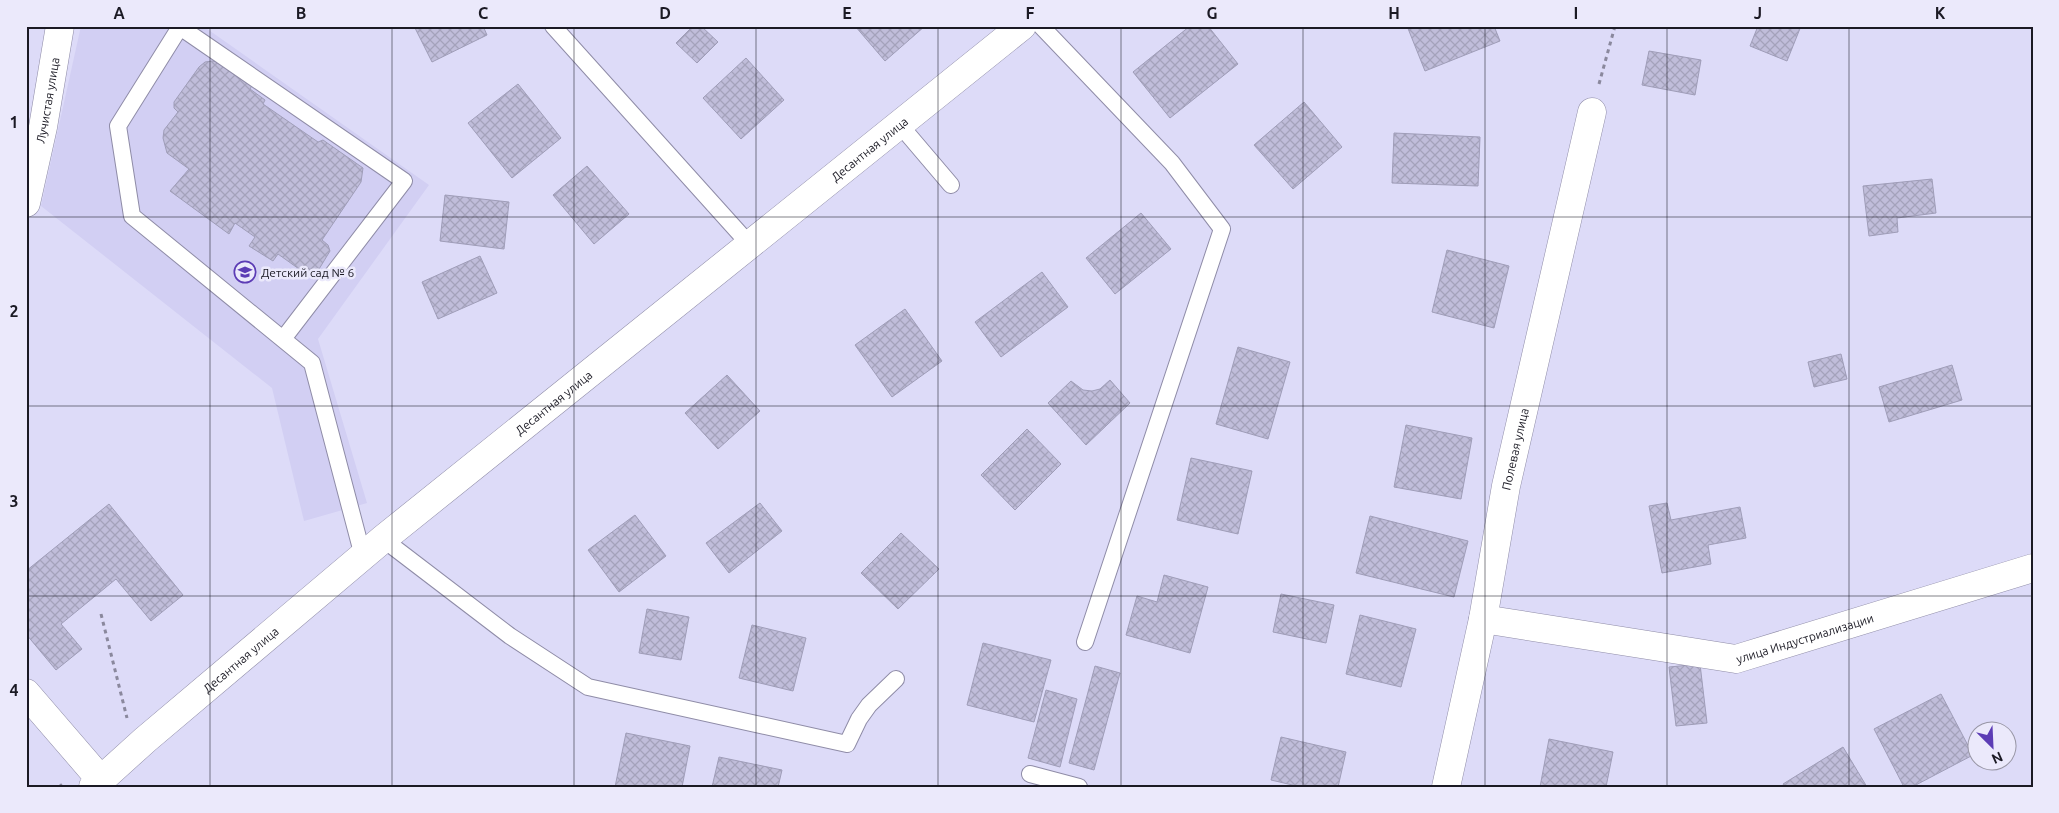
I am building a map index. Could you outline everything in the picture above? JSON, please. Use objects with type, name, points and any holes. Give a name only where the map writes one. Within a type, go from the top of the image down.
[{"type":"street","name":"Лучистая улица","points":[[26,203],[35,123],[60,26]]},
{"type":"street","name":"Десантная улица","points":[[98,784],[145,740],[362,556],[1022,26]]},
{"type":"street","name":"Полевая улица","points":[[1446,787],[1483,618],[1506,486],[1592,112]]},
{"type":"street","name":"улица Индустриализации","points":[[1483,618],[1736,659],[2033,568]]},
{"type":"street","points":[[26,693],[98,784]]},
{"type":"lane","points":[[552,26],[750,245]]},
{"type":"lane","points":[[1041,26],[1172,163],[1222,229],[1085,642]]},
{"type":"lane","points":[[283,339],[404,181],[180,27],[118,126],[132,216],[312,363],[362,556]]},
{"type":"lane","points":[[900,125],[951,185]]},
{"type":"lane","points":[[384,539],[510,636],[588,688],[847,744],[869,705],[896,679]]},
{"type":"lane","points":[[1030,774],[1079,787]]},
{"type":"path","points":[[1592,112],[1614,26]]},
{"type":"path","points":[[101,614],[125,716],[145,740]]},
{"type":"shaded area","name":"Детский сад № 6","points":[[81,26],[203,26],[429,185],[318,339],[367,503],[304,521],[272,388],[41,206]]},
{"type":"building","points":[[414,26],[483,26],[487,35],[432,62]]},
{"type":"building","points":[[693,26],[701,26],[718,42],[697,63],[676,43]]},
{"type":"building","points":[[855,26],[925,26],[885,61]]},
{"type":"building","points":[[1190,26],[1208,26],[1238,64],[1170,118],[1133,72]]},
{"type":"building","points":[[1407,26],[1494,26],[1500,41],[1425,71]]},
{"type":"building","points":[[1758,26],[1801,26],[1787,61],[1750,46]]},
{"type":"building","points":[[1649,51],[1701,60],[1695,95],[1642,85]]},
{"type":"building","points":[[746,58],[784,100],[741,139],[703,98]]},
{"type":"building","points":[[205,62],[219,62],[254,82],[250,89],[265,100],[263,104],[318,142],[323,140],[363,168],[361,182],[322,240],[328,245],[330,251],[313,279],[278,254],[273,261],[249,246],[255,237],[235,223],[229,234],[170,191],[189,169],[167,153],[163,138],[164,130],[178,112],[174,108],[174,102],[199,67]]},
{"type":"building","points":[[518,84],[561,138],[512,178],[468,123]]},
{"type":"building","points":[[1304,102],[1342,147],[1293,189],[1254,145]]},
{"type":"building","points":[[1394,133],[1480,137],[1478,186],[1392,183]]},
{"type":"building","points":[[587,166],[629,214],[594,244],[553,195]]},
{"type":"building","points":[[1932,179],[1936,213],[1897,218],[1898,232],[1869,236],[1863,186]]},
{"type":"building","points":[[445,195],[509,202],[504,249],[440,241]]},
{"type":"building","points":[[1141,213],[1171,249],[1115,294],[1086,258]]},
{"type":"building","points":[[1447,250],[1509,266],[1494,328],[1432,312]]},
{"type":"building","points":[[480,256],[497,293],[438,319],[422,282]]},
{"type":"building","points":[[1042,272],[1068,307],[1001,357],[975,322]]},
{"type":"building","points":[[905,309],[942,361],[892,397],[855,345]]},
{"type":"building","points":[[1238,347],[1290,362],[1268,439],[1216,424]]},
{"type":"building","points":[[1841,354],[1847,379],[1814,387],[1808,362]]},
{"type":"building","points":[[1952,365],[1962,400],[1889,422],[1879,387]]},
{"type":"building","points":[[727,375],[760,411],[718,449],[685,413]]},
{"type":"building","points":[[1110,380],[1130,403],[1086,445],[1048,403],[1071,381],[1083,390],[1092,391],[1100,389]]},
{"type":"building","points":[[1406,425],[1472,438],[1461,499],[1394,487]]},
{"type":"building","points":[[1027,429],[1061,464],[1015,510],[981,475]]},
{"type":"building","points":[[1191,458],[1252,471],[1238,534],[1177,520]]},
{"type":"building","points":[[760,503],[782,531],[729,573],[706,543]]},
{"type":"building","points":[[1667,503],[1671,520],[1740,507],[1746,538],[1708,545],[1711,564],[1662,573],[1649,506]]},
{"type":"building","points":[[109,504],[183,595],[151,621],[116,579],[61,624],[82,649],[56,670],[26,634],[26,571]]},
{"type":"building","points":[[635,515],[666,556],[619,592],[588,550]]},
{"type":"building","points":[[1370,516],[1468,541],[1454,597],[1356,573]]},
{"type":"building","points":[[901,533],[939,569],[898,609],[861,573]]},
{"type":"building","points":[[1164,575],[1208,587],[1190,653],[1126,635],[1137,596],[1157,602]]},
{"type":"building","points":[[1281,594],[1334,605],[1326,643],[1273,632]]},
{"type":"building","points":[[647,609],[689,617],[681,660],[639,653]]},
{"type":"building","points":[[1360,615],[1416,629],[1401,687],[1346,674]]},
{"type":"building","points":[[752,625],[806,638],[793,691],[739,678]]},
{"type":"building","points":[[983,643],[1051,660],[1034,722],[967,705]]},
{"type":"building","points":[[1700,664],[1707,723],[1676,726],[1669,667]]},
{"type":"building","points":[[1095,666],[1120,673],[1094,770],[1069,763]]},
{"type":"building","points":[[1046,690],[1077,699],[1060,767],[1028,758]]},
{"type":"building","points":[[1941,694],[1966,742],[1966,759],[1912,787],[1904,787],[1874,729]]},
{"type":"building","points":[[626,733],[690,746],[682,787],[615,787]]},
{"type":"building","points":[[1281,737],[1346,752],[1338,787],[1301,787],[1271,780]]},
{"type":"building","points":[[1549,739],[1613,752],[1606,787],[1540,787]]},
{"type":"building","points":[[1843,747],[1867,787],[1785,787],[1783,784]]},
{"type":"building","points":[[719,757],[782,770],[778,787],[712,787]]},
{"type":"place","name":"Детский сад № 6","points":[[245,272]]}]
